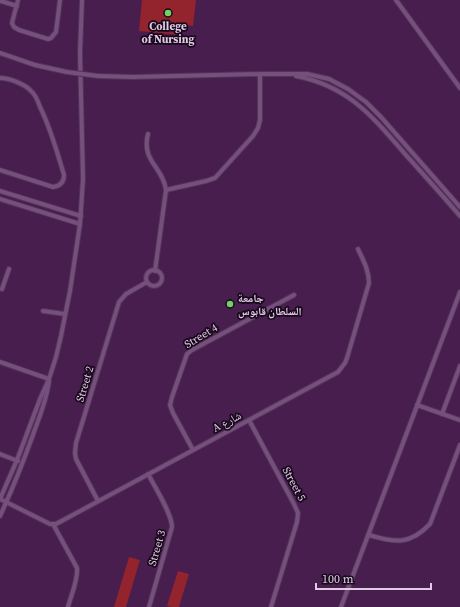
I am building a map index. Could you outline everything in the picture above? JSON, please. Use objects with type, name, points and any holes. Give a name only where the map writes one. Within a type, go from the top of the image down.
[{"type":"lane","points":[[18,0],[12,23],[14,27],[19,30],[48,38],[51,38],[56,32],[60,0]]},
{"type":"lane","points":[[68,607],[76,579],[77,568],[53,524],[0,499],[49,379],[56,357],[65,314],[80,224],[83,179],[80,53],[82,0]]},
{"type":"lane","points":[[396,0],[460,88]]},
{"type":"lane","points":[[1,2],[17,6]]},
{"type":"lane","points":[[0,53],[35,65],[67,72],[98,76],[134,77],[307,74],[329,79],[348,89],[366,102],[460,206]]},
{"type":"lane","points":[[166,190],[215,178],[253,136],[258,128],[260,120],[260,74]]},
{"type":"lane","points":[[285,74],[306,78],[326,85],[345,95],[362,107],[460,216]]},
{"type":"lane","points":[[0,78],[19,83],[35,95],[46,117],[64,179],[60,185],[53,186],[0,170]]},
{"type":"lane","points":[[148,134],[146,147],[148,154],[164,181],[166,190],[155,270]]},
{"type":"lane","points":[[80,224],[0,199],[1,192],[81,216]]},
{"type":"lane","name":"A شارع","points":[[53,524],[334,375],[342,368],[347,358],[369,282],[368,270],[358,249]]},
{"type":"lane","points":[[2,289],[9,269]]},
{"type":"lane","points":[[155,270],[160,273],[161,282],[154,286],[148,284],[146,276],[155,270]]},
{"type":"lane","name":"Street 2","points":[[98,501],[76,458],[76,443],[119,302],[126,294],[147,282]]},
{"type":"lane","points":[[341,607],[460,292]]},
{"type":"lane","name":"Street 4","points":[[193,450],[170,405],[187,354],[294,295]]},
{"type":"lane","points":[[43,311],[65,314]]},
{"type":"lane","points":[[0,362],[49,379]]},
{"type":"lane","points":[[442,414],[460,366]]},
{"type":"lane","points":[[0,516],[23,463],[46,402],[49,379]]},
{"type":"lane","points":[[417,405],[460,420]]},
{"type":"lane","name":"Street 5","points":[[249,420],[298,513],[297,522],[271,607]]},
{"type":"lane","points":[[369,535],[389,541],[397,541],[406,540],[423,532],[430,524],[460,445]]},
{"type":"lane","points":[[0,454],[23,463]]},
{"type":"lane","name":"Street 3","points":[[148,474],[170,515],[172,523],[149,607]]},
{"type":"shaded area","name":"جامعة السلطان قابوس","points":[[0,0],[460,0],[460,607],[0,607]]},
{"type":"building","name":"College of Nursing","points":[[142,0],[196,0],[193,26],[181,24],[180,35],[139,31]]},
{"type":"building","points":[[129,557],[140,560],[126,607],[114,607]]},
{"type":"building","points":[[178,571],[189,574],[179,607],[167,606]]},
{"type":"place","name":"College of Nursing","points":[[168,13]]},
{"type":"place","name":"جامعة السلطان قابوس","points":[[230,304]]}]
